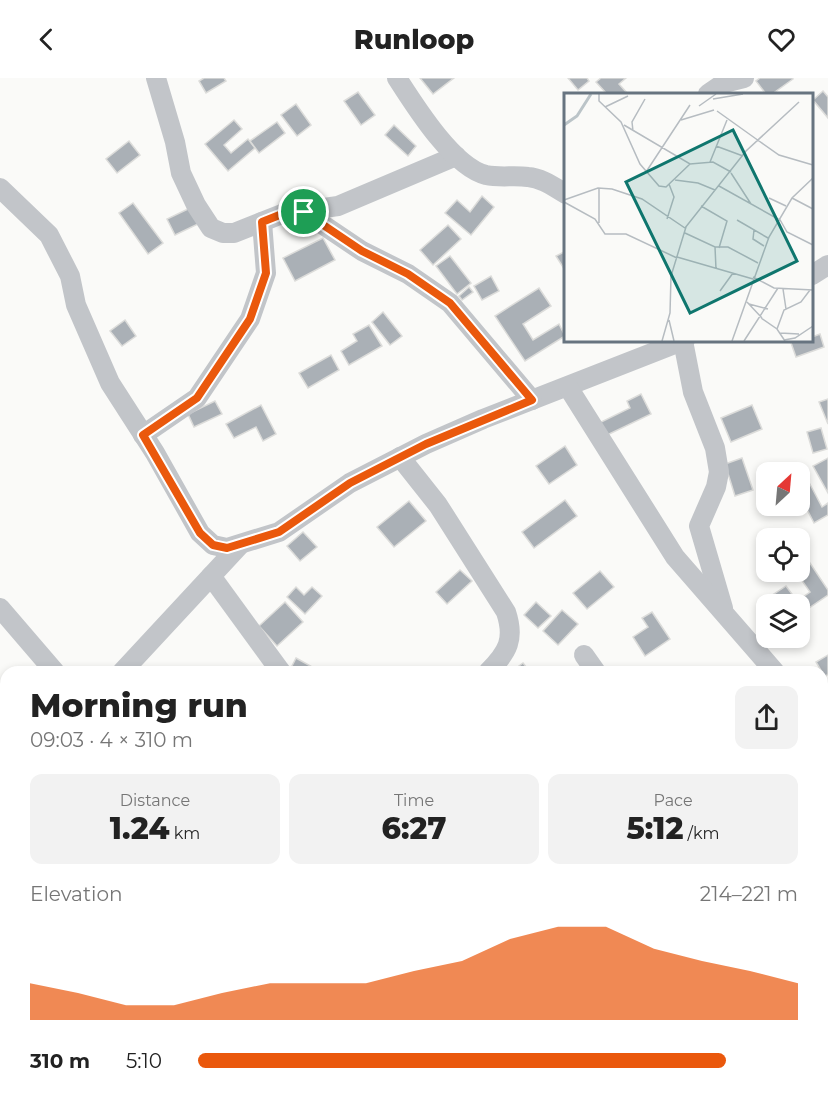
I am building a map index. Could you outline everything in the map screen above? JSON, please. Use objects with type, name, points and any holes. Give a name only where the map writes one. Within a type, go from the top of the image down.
[{"type":"street","points":[[156,78],[175,142],[181,173],[196,205],[211,228],[223,233],[234,233],[282,214],[338,206],[456,156]]},
{"type":"street","points":[[397,78],[456,156],[471,169],[479,172],[530,177],[564,193]]},
{"type":"street","points":[[709,93],[724,83],[744,78]]},
{"type":"street","points":[[0,188],[49,236],[70,276],[76,305],[110,383],[200,533],[213,545],[227,548],[239,546],[279,532],[350,483],[400,457],[483,419],[681,342]]},
{"type":"street","points":[[304,212],[362,251],[408,274],[450,303],[532,400]]},
{"type":"street","points":[[143,435],[197,398],[250,319],[266,273],[262,222]]},
{"type":"street","points":[[684,342],[693,392],[715,448],[719,472],[716,487],[699,526],[706,557],[726,618]]},
{"type":"street","points":[[568,387],[675,557],[770,666]]},
{"type":"street","points":[[400,457],[438,505],[507,612],[512,629],[510,641],[500,660],[494,666]]},
{"type":"street","points":[[128,666],[239,546]]},
{"type":"street","points":[[210,576],[277,666]]},
{"type":"street","points":[[0,608],[50,666]]},
{"type":"street","points":[[584,655],[592,666]]},
{"type":"building","points":[[204,78],[224,78],[226,81],[206,93],[199,81]]},
{"type":"building","points":[[420,78],[454,78],[433,94]]},
{"type":"building","points":[[568,78],[587,78],[589,81],[578,90]]},
{"type":"building","points":[[601,78],[626,78],[619,84],[627,93],[606,93],[596,82]]},
{"type":"building","points":[[760,78],[793,79],[773,93],[765,93],[756,81]]},
{"type":"building","points":[[823,91],[828,97],[828,118],[813,100]]},
{"type":"building","points":[[358,92],[375,115],[361,125],[344,101]]},
{"type":"building","points":[[296,104],[311,125],[297,136],[281,115]]},
{"type":"building","points":[[234,120],[242,129],[224,145],[231,153],[248,139],[255,148],[228,171],[205,144]]},
{"type":"building","points":[[277,122],[285,133],[259,153],[250,141]]},
{"type":"building","points":[[394,125],[416,146],[408,156],[385,135]]},
{"type":"building","points":[[129,141],[140,155],[117,173],[106,159]]},
{"type":"building","points":[[482,196],[494,207],[471,235],[445,213],[457,200],[470,212]]},
{"type":"building","points":[[133,203],[163,243],[148,254],[119,213]]},
{"type":"building","points":[[190,208],[198,224],[175,235],[167,219]]},
{"type":"building","points":[[448,225],[461,239],[433,265],[420,250]]},
{"type":"building","points":[[323,238],[335,260],[295,281],[283,258]]},
{"type":"building","points":[[564,252],[564,269],[556,256]]},
{"type":"building","points":[[450,256],[471,283],[457,294],[436,266]]},
{"type":"building","points":[[491,276],[499,291],[482,300],[474,286]]},
{"type":"building","points":[[469,287],[473,292],[462,300],[459,296]]},
{"type":"building","points":[[539,288],[551,306],[523,324],[533,340],[559,324],[564,337],[525,361],[495,316]]},
{"type":"building","points":[[383,312],[402,336],[390,345],[372,322]]},
{"type":"building","points":[[125,320],[136,336],[122,346],[110,331]]},
{"type":"building","points":[[369,325],[382,346],[349,365],[341,351],[357,341],[353,334]]},
{"type":"building","points":[[820,334],[824,347],[796,357],[791,342],[813,342],[813,337]]},
{"type":"building","points":[[331,355],[339,370],[308,388],[299,373]]},
{"type":"building","points":[[641,394],[651,414],[603,437],[597,424],[630,408],[627,401]]},
{"type":"building","points":[[828,399],[828,424],[819,402]]},
{"type":"building","points":[[215,401],[222,414],[194,427],[188,414]]},
{"type":"building","points":[[261,405],[276,434],[263,441],[256,427],[234,438],[226,424]]},
{"type":"building","points":[[752,405],[762,429],[731,442],[721,418]]},
{"type":"building","points":[[821,428],[827,449],[813,453],[807,432]]},
{"type":"building","points":[[565,446],[577,465],[549,484],[536,466]]},
{"type":"building","points":[[742,458],[753,490],[735,496],[725,464]]},
{"type":"building","points":[[828,458],[828,493],[813,466]]},
{"type":"building","points":[[810,484],[822,507],[828,503],[828,515],[814,523],[810,515]]},
{"type":"building","points":[[565,500],[577,516],[534,548],[522,532]]},
{"type":"building","points":[[409,501],[426,521],[394,547],[377,527]]},
{"type":"building","points":[[303,532],[317,547],[300,561],[287,546]]},
{"type":"building","points":[[810,563],[828,590],[828,595],[810,607],[810,594],[807,594],[810,592],[803,582],[810,582]]},
{"type":"building","points":[[460,570],[472,581],[447,604],[436,592]]},
{"type":"building","points":[[600,571],[614,587],[587,609],[573,593]]},
{"type":"building","points":[[786,586],[792,594],[774,594]]},
{"type":"building","points":[[296,587],[304,595],[312,587],[322,596],[305,614],[287,597]]},
{"type":"building","points":[[285,602],[303,622],[277,646],[259,626]]},
{"type":"building","points":[[536,602],[551,616],[538,628],[524,615]]},
{"type":"building","points":[[562,610],[578,624],[558,645],[543,631]]},
{"type":"building","points":[[652,612],[670,639],[645,656],[633,637],[648,627],[642,618]]},
{"type":"building","points":[[828,655],[828,666],[818,666],[816,662]]},
{"type":"building","points":[[296,658],[311,666],[292,666]]},
{"type":"route","points":[[304,212],[362,251],[408,274],[450,303],[532,400],[426,444],[350,483],[279,532],[239,546],[227,548],[213,545],[200,533],[143,435],[197,398],[250,319],[266,273],[262,222],[282,214],[304,212]]}]
